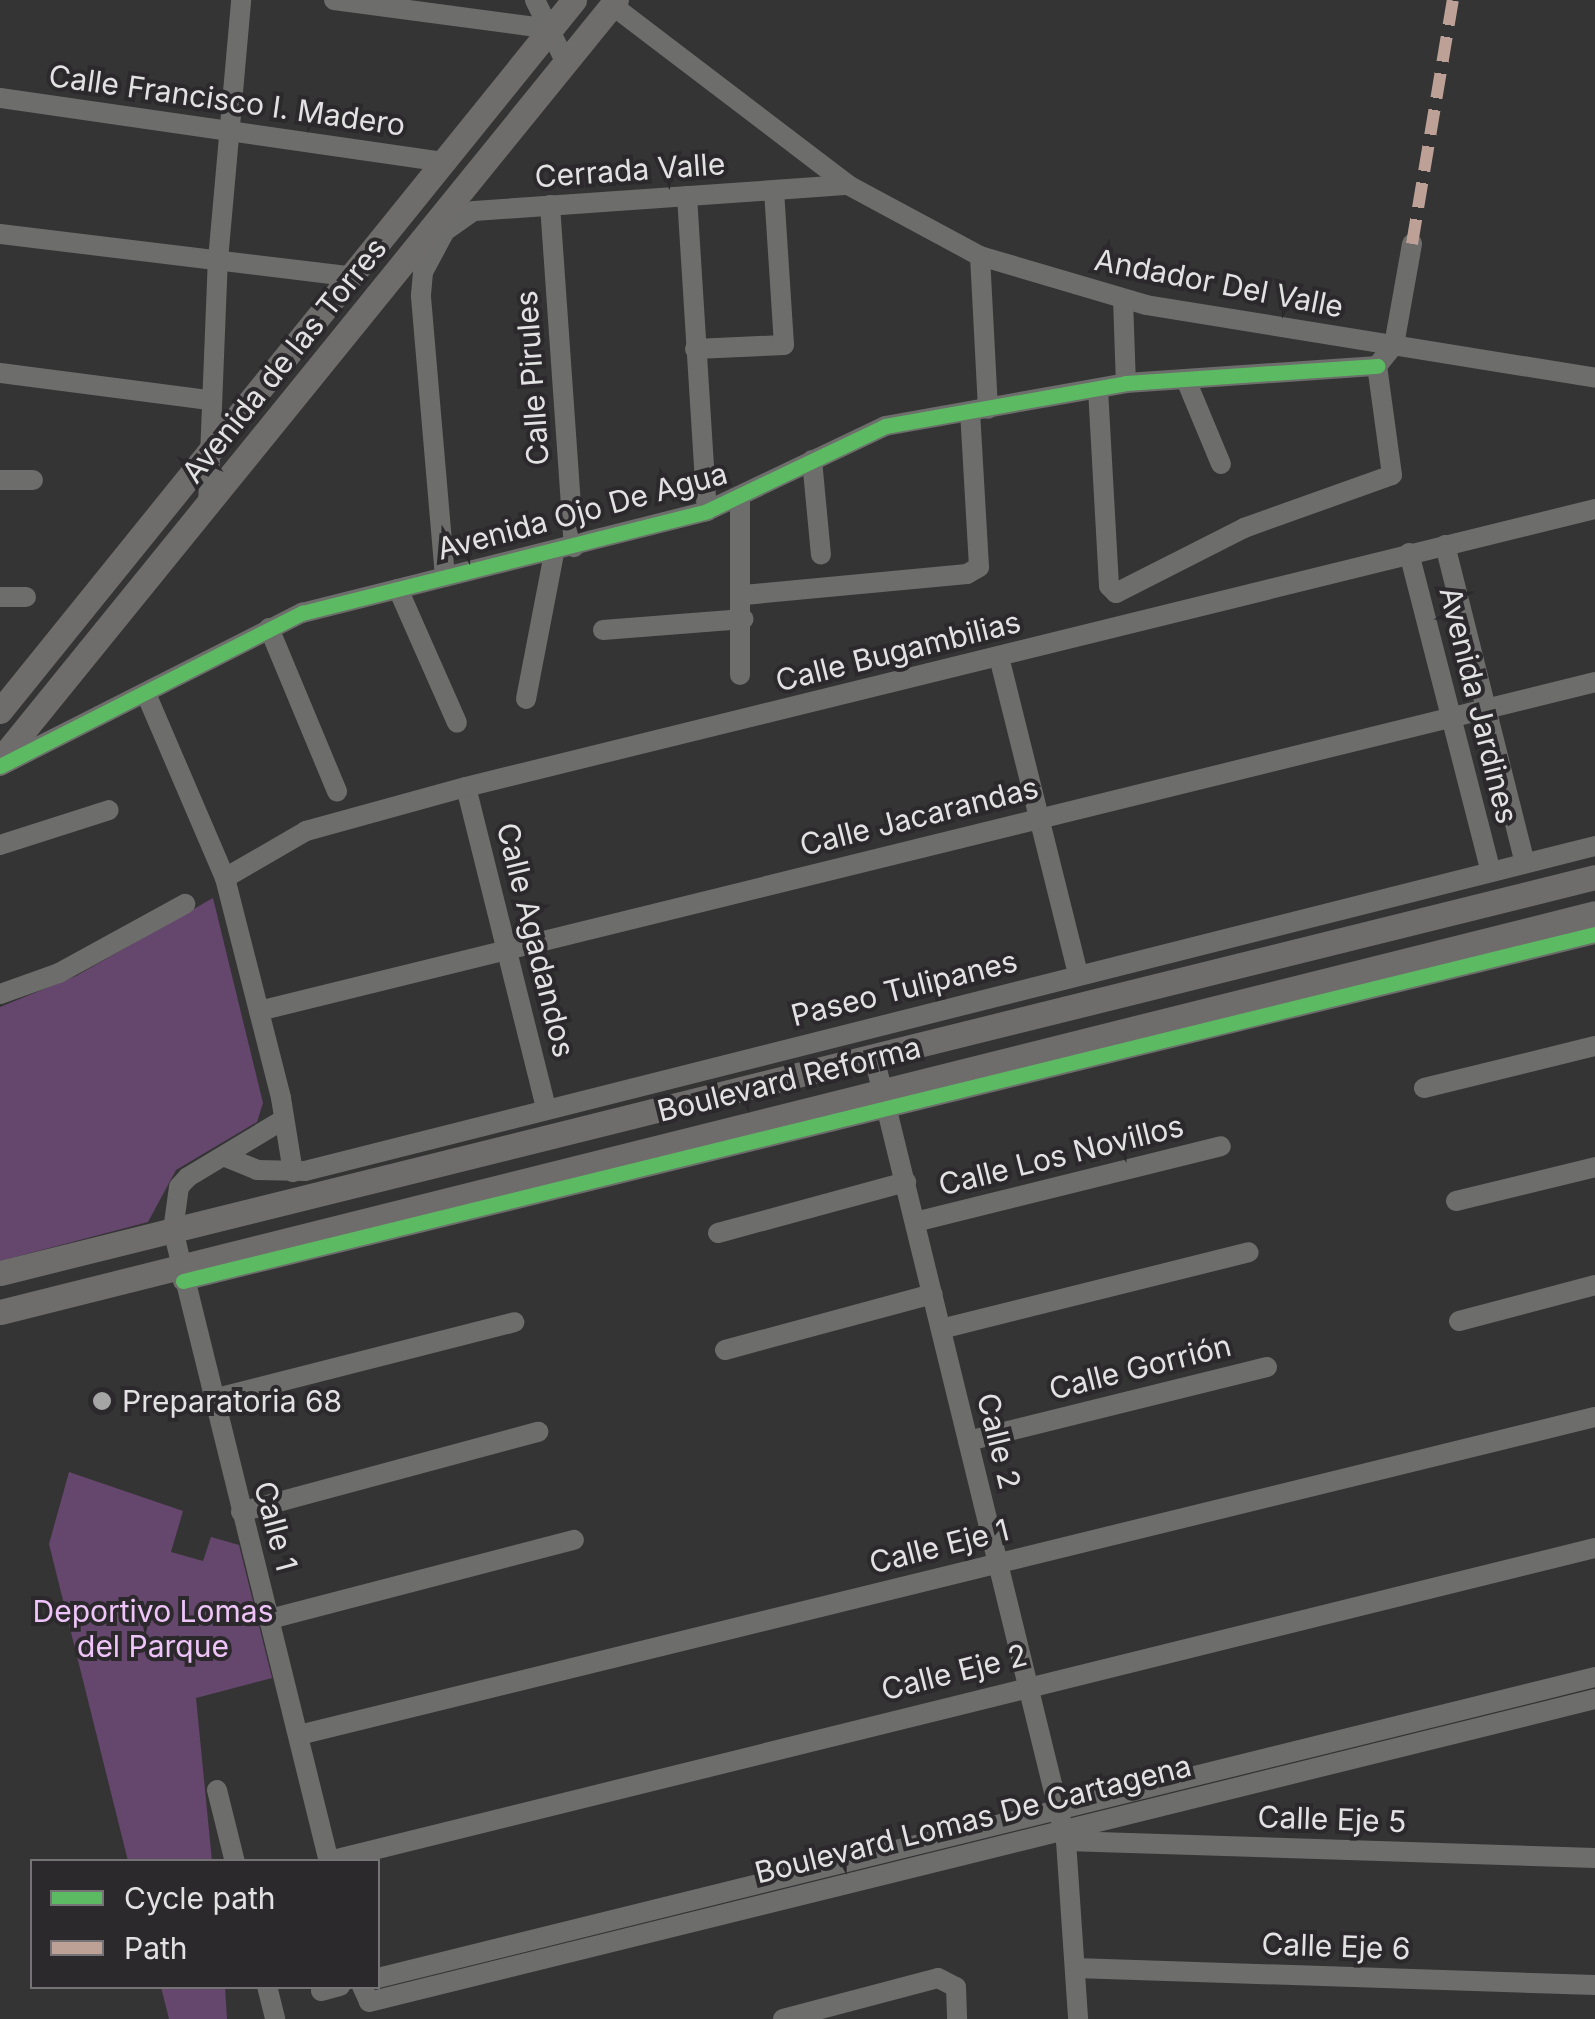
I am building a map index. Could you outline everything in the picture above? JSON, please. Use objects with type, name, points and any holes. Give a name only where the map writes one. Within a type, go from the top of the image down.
[{"type":"main road","name":"Avenida de las Torres","points":[[0,710],[207,462],[574,0]]},
{"type":"main road","name":"Avenida de las Torres","points":[[0,763],[614,2]]},
{"type":"main road","name":"Boulevard Reforma","points":[[0,1273],[1595,877]]},
{"type":"main road","name":"Boulevard Reforma","points":[[0,1312],[181,1273],[885,1098],[1595,913]]},
{"type":"street","points":[[208,506],[209,400],[226,128],[241,0]]},
{"type":"street","points":[[334,0],[551,29]]},
{"type":"street","points":[[535,0],[566,63]]},
{"type":"street","name":"Andador Del Valle","points":[[614,2],[848,185],[980,256],[1122,299],[1595,378]]},
{"type":"street","name":"Calle Francisco I. Madero","points":[[0,98],[446,162]]},
{"type":"street","name":"Cerrada Valle","points":[[445,577],[421,294],[432,249],[459,218],[474,211],[848,185]]},
{"type":"street","points":[[695,348],[784,345],[774,192]]},
{"type":"street","points":[[687,196],[707,511]]},
{"type":"street","name":"Calle Pirules","points":[[526,700],[564,550],[550,205]]},
{"type":"street","points":[[0,234],[353,277]]},
{"type":"street","points":[[1098,388],[1109,586],[1116,593],[1244,528],[1392,475],[1377,366],[1394,344],[1412,244]]},
{"type":"street","points":[[744,595],[968,574],[979,567],[980,256]]},
{"type":"street","points":[[1122,299],[1126,383]]},
{"type":"street","name":"Avenida Ojo De Agua","points":[[0,763],[147,696],[269,628],[334,602],[564,550],[707,511],[885,426],[1126,383],[1377,366]]},
{"type":"street","points":[[0,373],[209,400]]},
{"type":"street","points":[[1186,380],[1221,464]]},
{"type":"street","points":[[812,460],[820,555]]},
{"type":"street","points":[[0,480],[32,480]]},
{"type":"street","points":[[740,498],[744,595],[740,675]]},
{"type":"street","name":"Calle Bugambilias","points":[[225,878],[306,831],[466,787],[1595,509]]},
{"type":"street","name":"Avenida Jardines","points":[[1445,545],[1526,863]]},
{"type":"street","name":"Avenida Jardines","points":[[1410,553],[1491,872]]},
{"type":"street","points":[[398,589],[456,724]]},
{"type":"street","points":[[0,597],[26,597]]},
{"type":"street","points":[[603,630],[744,619]]},
{"type":"street","points":[[269,628],[336,791]]},
{"type":"street","points":[[999,657],[1078,975]]},
{"type":"street","name":"Calle Jacarandas","points":[[258,1011],[1595,682]]},
{"type":"street","points":[[147,696],[225,878],[282,1098],[281,1121],[293,1172]]},
{"type":"street","name":"Calle Agadandos","points":[[466,787],[546,1108]]},
{"type":"street","points":[[0,845],[108,810]]},
{"type":"street","name":"Paseo Tulipanes","points":[[228,1158],[258,1170],[293,1172],[1595,846]]},
{"type":"street","points":[[0,994],[59,973],[185,904]]},
{"type":"street","points":[[885,1098],[1595,934]]},
{"type":"street","points":[[1424,1088],[1595,1046]]},
{"type":"street","name":"Calle 2","points":[[874,1056],[1062,1825],[1078,2019]]},
{"type":"street","points":[[172,1230],[179,1187],[281,1121]]},
{"type":"street","name":"Calle Los Novillos","points":[[915,1222],[1221,1146]]},
{"type":"street","points":[[1456,1201],[1595,1166]]},
{"type":"street","points":[[718,1233],[906,1182]]},
{"type":"street","name":"Calle 1","points":[[172,1230],[329,1859]]},
{"type":"street","points":[[941,1329],[1249,1252]]},
{"type":"street","points":[[1459,1320],[1595,1285]]},
{"type":"street","points":[[725,1350],[932,1294]]},
{"type":"street","points":[[213,1399],[514,1322]]},
{"type":"street","name":"Calle Gorrión","points":[[968,1441],[1267,1367]]},
{"type":"street","name":"Calle Eje 1","points":[[299,1735],[1595,1417]]},
{"type":"street","points":[[242,1512],[538,1432]]},
{"type":"street","points":[[270,1619],[574,1540]]},
{"type":"street","name":"Calle Eje 2","points":[[337,1859],[1027,1684],[1595,1548]]},
{"type":"street","name":"Boulevard Lomas De Cartagena","points":[[1062,1825],[1595,1678]]},
{"type":"street","name":"Boulevard Lomas De Cartagena","points":[[380,1978],[683,1912],[1595,1699]]},
{"type":"street","points":[[216,1790],[234,1859]]},
{"type":"street","name":"Calle Eje 5","points":[[1062,1825],[1595,1858]]},
{"type":"street","name":"Boulevard Lomas De Cartagena","points":[[364,1994],[683,1912]]},
{"type":"street","name":"Calle Eje 6","points":[[1074,1968],[1595,1985]]},
{"type":"street","points":[[783,2019],[949,1979],[957,2019]]},
{"type":"street","points":[[268,1989],[274,2019]]},
{"type":"green space","points":[[213,898],[263,1103],[257,1122],[176,1170],[148,1222],[0,1261],[0,1007],[76,976]]},
{"type":"green space","name":"Deportivo Lomas del Parque","points":[[69,1472],[183,1511],[171,1552],[203,1561],[211,1537],[239,1545],[272,1678],[196,1698],[212,1859],[128,1859],[49,1544]]},
{"type":"green space","points":[[162,1989],[225,1989],[227,2019],[169,2019]]},
{"type":"marked path","points":[[1412,244],[1453,0]]},
{"type":"cycle path","points":[[0,766],[302,613],[707,511],[885,426],[1126,383],[1377,366]]},
{"type":"cycle path","points":[[183,1281],[1595,934]]},
{"type":"place","name":"Preparatoria 68","points":[[102,1401]]}]
